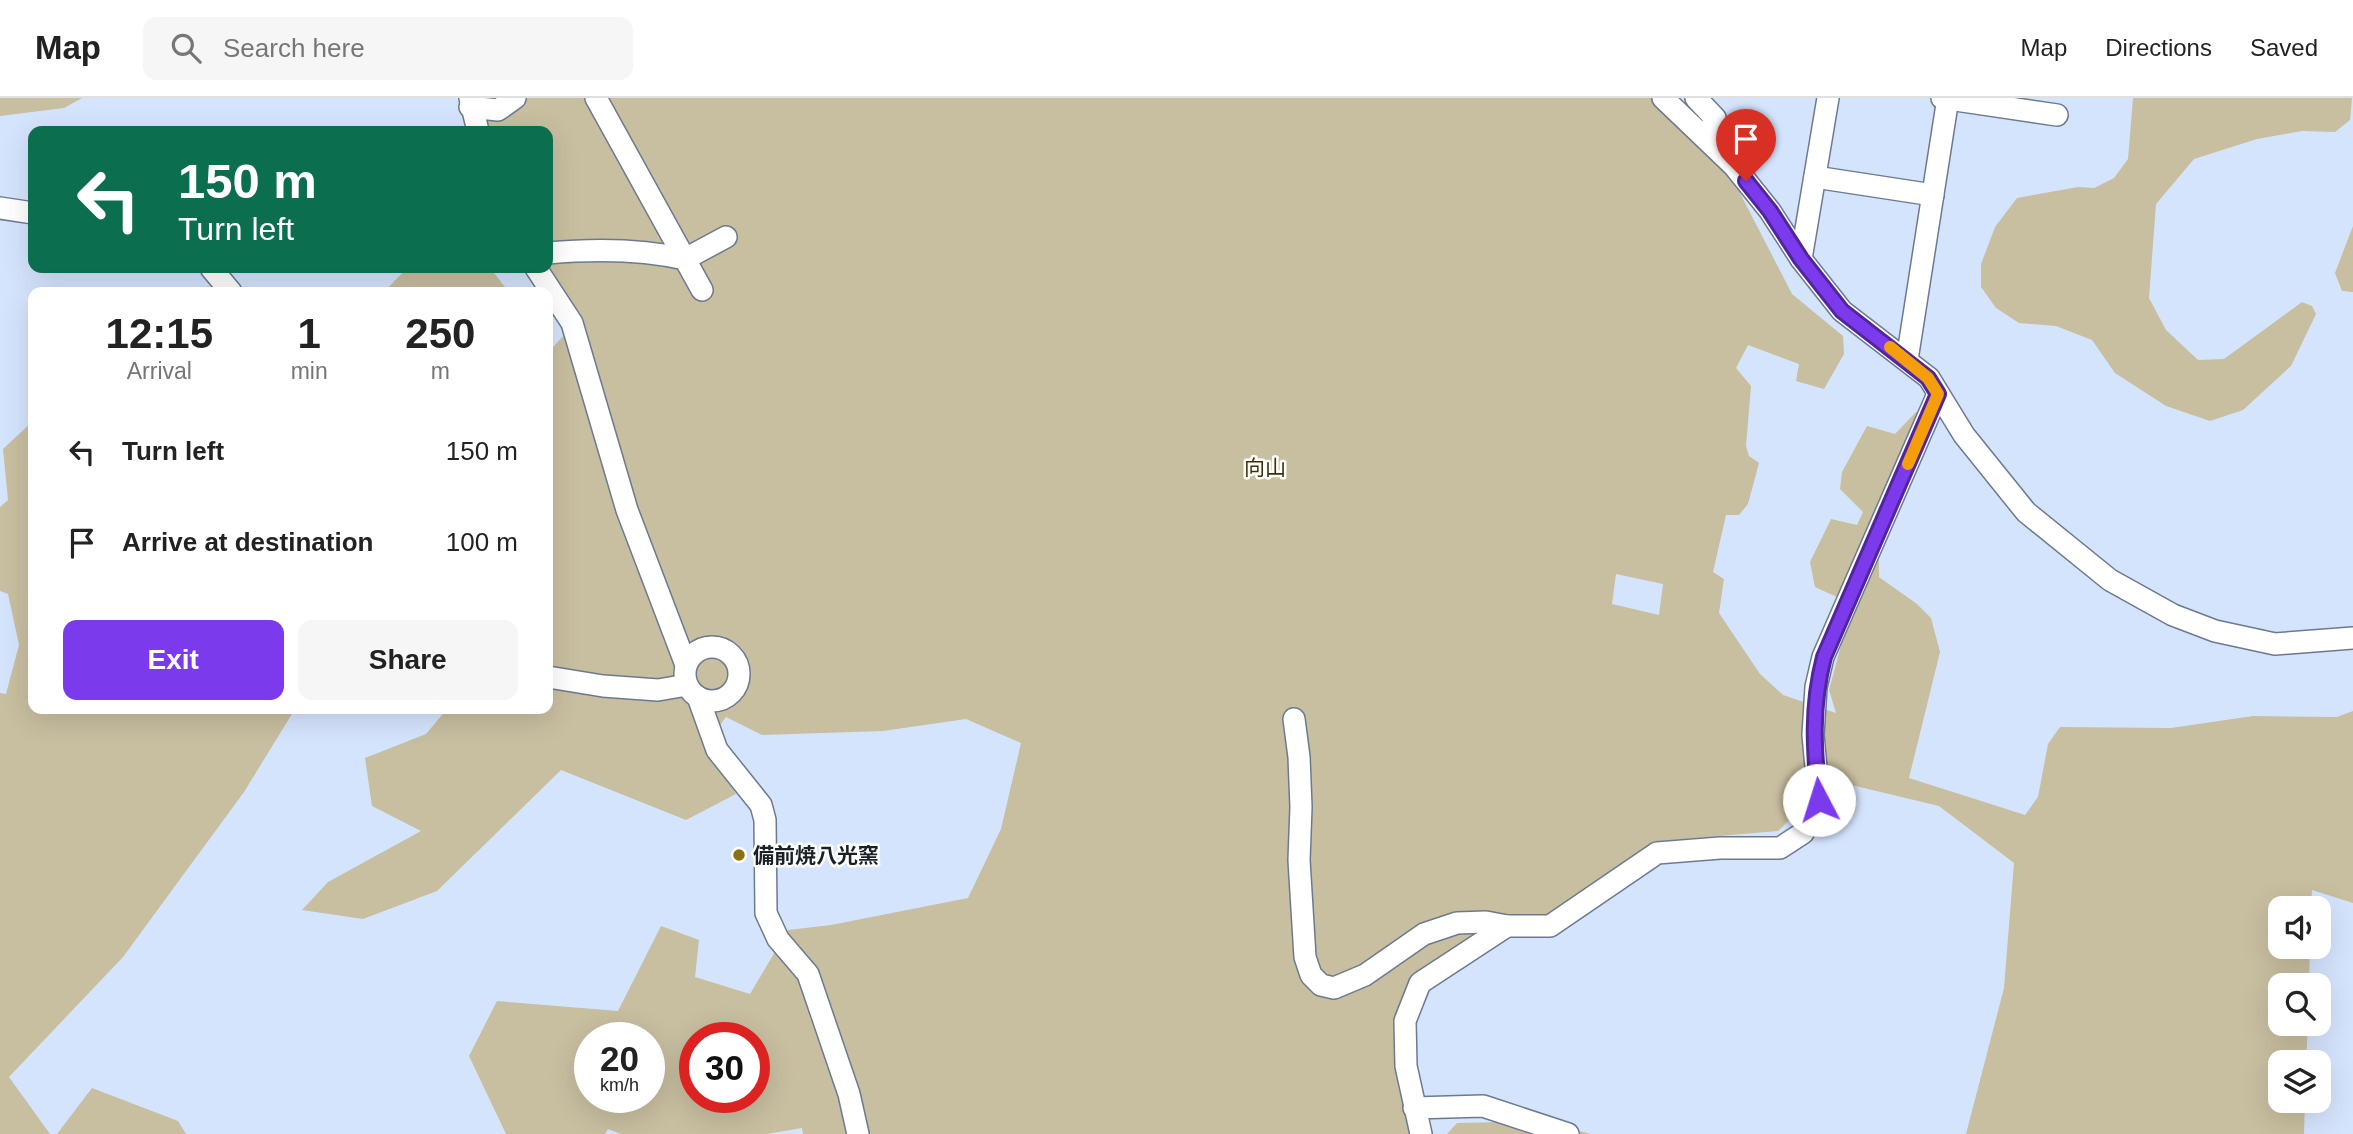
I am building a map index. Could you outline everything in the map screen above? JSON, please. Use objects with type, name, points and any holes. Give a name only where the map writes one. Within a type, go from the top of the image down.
[{"type":"street","points":[[470,102],[498,110],[515,98]]},
{"type":"street","points":[[596,98],[702,290]]},
{"type":"street","points":[[1662,98],[1734,166],[1842,311],[1928,378],[1964,435],[2026,512],[2110,580],[2173,615],[2215,631],[2275,644],[2353,638]]},
{"type":"street","points":[[1696,98],[1715,118],[1707,139]]},
{"type":"street","points":[[1801,259],[1828,98]]},
{"type":"street","points":[[1942,98],[2057,115]]},
{"type":"street","points":[[1907,360],[1948,98]]},
{"type":"street","points":[[470,102],[477,126]]},
{"type":"street","points":[[1815,177],[1933,195]]},
{"type":"street","points":[[0,208],[28,212]]},
{"type":"street","points":[[553,252],[576,250],[656,252],[685,259],[726,237]]},
{"type":"street","points":[[215,273],[227,287]]},
{"type":"street","points":[[553,294],[572,323],[627,510],[690,682],[718,750],[761,805],[765,820],[766,913],[778,939],[808,974],[849,1094],[858,1134]]},
{"type":"street","points":[[1294,719],[1299,757],[1301,807],[1298,860],[1305,957],[1311,975],[1321,985],[1334,988],[1365,975],[1424,934],[1457,923],[1550,926],[1657,853],[1720,848],[1780,848],[1804,833],[1819,800],[1813,735],[1816,687],[1824,657],[1938,394]]},
{"type":"street","points":[[553,678],[603,686],[658,690],[690,682]]},
{"type":"street","points":[[1421,1134],[1406,1066],[1405,1021],[1420,983],[1507,926]]},
{"type":"street","points":[[1414,1108],[1483,1106],[1567,1134]]},
{"type":"green space","points":[[0,98],[82,98],[64,108],[0,116]]},
{"type":"green space","name":"向山","points":[[458,98],[1655,98],[1726,166],[1792,294],[1843,336],[1844,354],[1824,389],[1796,381],[1799,364],[1748,345],[1736,368],[1751,386],[1746,446],[1749,456],[1759,463],[1748,504],[1739,515],[1726,515],[1713,572],[1724,579],[1719,613],[1760,674],[1783,695],[1836,713],[1829,690],[1846,627],[1837,597],[1815,587],[1810,562],[1831,519],[1857,525],[1863,512],[1840,489],[1842,472],[1867,426],[1895,434],[1916,412],[1926,412],[1933,416],[1937,425],[1879,558],[1879,577],[1917,604],[1931,618],[1940,652],[1909,778],[2025,815],[2038,797],[2048,744],[2060,727],[2171,728],[2253,716],[2337,717],[2353,711],[2353,903],[2312,890],[2312,896],[2268,896],[2268,959],[2310,959],[2309,973],[2268,973],[2268,1036],[2307,1036],[2307,1050],[2268,1050],[2268,1113],[2305,1113],[2304,1134],[1966,1134],[2004,988],[2014,863],[1939,806],[1814,776],[1800,810],[1778,831],[1661,841],[1548,918],[1504,915],[1402,1010],[1412,1134],[803,1134],[802,1128],[767,1134],[621,1134],[608,1129],[605,1134],[506,1134],[469,1056],[497,1001],[618,1011],[661,926],[699,940],[695,977],[750,994],[788,930],[831,925],[968,898],[1001,829],[1021,743],[966,719],[883,731],[762,735],[726,717],[705,745],[736,794],[686,820],[561,770],[437,891],[363,919],[302,910],[328,882],[421,831],[372,806],[365,758],[426,734],[443,714],[553,714],[553,347],[569,330],[550,273],[553,273],[553,126],[466,126]],"holes":[[[1616,574],[1663,584],[1659,615],[1612,604]]]},
{"type":"green space","points":[[2133,98],[2352,98],[2350,120],[2335,132],[2302,131],[2257,139],[2194,159],[2156,204],[2149,298],[2166,330],[2198,360],[2224,359],[2302,302],[2312,306],[2316,314],[2291,366],[2243,410],[2210,421],[2166,406],[2115,373],[2092,340],[2056,326],[2019,323],[1996,308],[1981,287],[1981,264],[1995,227],[2017,198],[2078,187],[2094,188],[2114,178],[2128,159]]},
{"type":"green space","points":[[2353,226],[2353,292],[2342,291],[2335,273]]},
{"type":"green space","points":[[402,273],[494,273],[505,287],[389,287]]},
{"type":"green space","points":[[28,426],[28,714],[292,714],[244,792],[123,957],[9,1077],[50,1134],[0,1134],[0,693],[6,694],[19,645],[8,594],[0,591],[0,507],[8,500],[3,449]]},
{"type":"green space","points":[[92,1088],[178,1121],[186,1134],[57,1134]]},
{"type":"green space","points":[[1542,1121],[1591,1134],[1447,1134],[1457,1123]]},
{"type":"slow traffic","points":[[1890,347],[1928,378],[1938,394],[1908,464]]},
{"type":"place","name":"備前焼八光窯","points":[[739,855]]},
{"type":"route","points":[[1746,181],[1842,311],[1928,378],[1938,394],[1824,657],[1816,687],[1813,735],[1819,800]]}]
